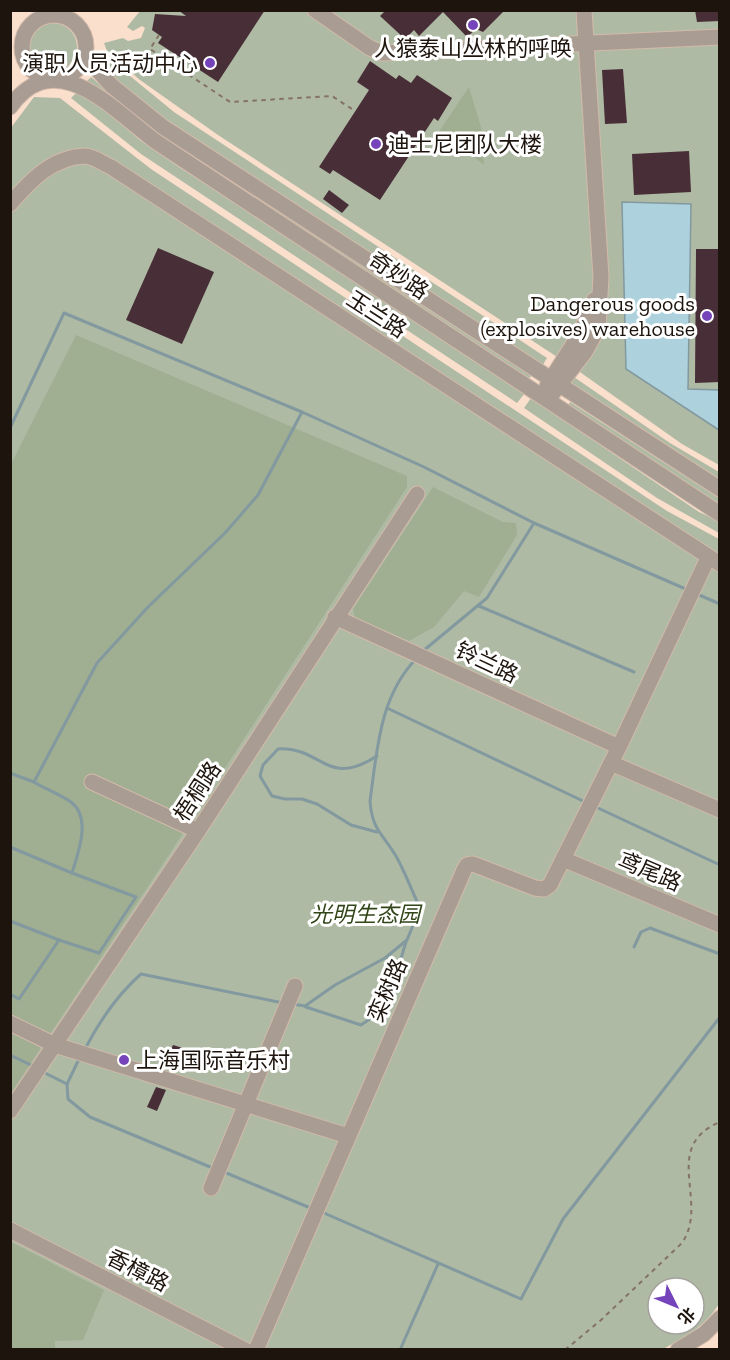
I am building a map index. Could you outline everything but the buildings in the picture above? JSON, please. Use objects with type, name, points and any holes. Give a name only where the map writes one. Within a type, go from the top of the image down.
[{"type":"street","points":[[315,10],[370,48],[383,53],[720,37]]},
{"type":"street","points":[[544,398],[554,383],[593,340],[598,328],[601,277],[584,10]]},
{"type":"street","points":[[10,94],[22,76],[24,56],[22,47],[28,28],[35,21],[53,15],[71,20],[79,27],[85,40],[85,56],[73,73],[27,88],[10,106]]},
{"type":"street","points":[[24,56],[34,72],[52,79]]},
{"type":"street","name":"奇妙路","points":[[85,56],[112,86],[163,127],[720,489]]},
{"type":"street","name":"奇妙路","points":[[52,79],[69,82],[87,90],[154,141],[720,514]]},
{"type":"street","name":"玉兰路","points":[[10,204],[35,176],[58,162],[87,155],[111,167],[520,432],[714,561]]},
{"type":"street","name":"梧桐路","points":[[10,1111],[198,831],[417,494]]},
{"type":"street","name":"栾树路","points":[[256,1350],[467,865],[481,866],[535,888],[544,889],[550,885],[714,561]]},
{"type":"street","name":"铃兰路","points":[[335,617],[619,747]]},
{"type":"street","points":[[611,763],[720,810]]},
{"type":"street","points":[[92,782],[198,831]]},
{"type":"street","name":"鸢尾路","points":[[563,859],[720,925]]},
{"type":"street","points":[[216,1176],[290,998]]},
{"type":"street","points":[[10,1023],[55,1046],[348,1136]]},
{"type":"street","name":"香樟路","points":[[10,1230],[245,1350]]},
{"type":"street","points":[[678,1350],[704,1334],[720,1318]]},
{"type":"path","points":[[159,35],[150,49],[230,102],[332,96],[356,111]]},
{"type":"path","points":[[565,1350],[602,1320],[682,1243],[691,1231],[693,1218],[690,1148],[704,1129],[720,1122]]},
{"type":"green space","points":[[140,11],[719,11],[719,465],[682,444],[577,370],[218,135],[140,80],[107,51],[104,43],[123,38],[128,41],[141,38],[145,28],[142,26],[133,31],[127,27]]},
{"type":"green space","points":[[48,23],[58,23],[70,30],[77,42],[77,52],[70,64],[58,71],[48,71],[33,60],[29,52],[29,42],[40,27]]},
{"type":"green space","points":[[108,58],[174,112],[547,358],[541,368],[146,107],[100,67]]},
{"type":"green space","points":[[91,77],[109,92],[425,307],[532,375],[527,381],[304,235],[106,99],[87,81]]},
{"type":"green space","points":[[469,87],[481,127],[484,165],[459,145],[432,142]]},
{"type":"green space","points":[[80,89],[141,141],[176,165],[525,393],[517,403],[141,154],[71,98]]},
{"type":"green space","name":"光明生态园","points":[[34,97],[60,98],[151,169],[667,511],[719,539],[720,1302],[706,1320],[706,1276],[646,1276],[646,1336],[685,1336],[663,1349],[11,1350],[10,129]]},
{"type":"green space","points":[[76,335],[407,476],[407,487],[170,853],[11,1093],[11,464]]},
{"type":"green space","points":[[571,375],[670,443],[719,472],[719,486],[583,396],[569,381]]},
{"type":"green space","points":[[531,398],[699,512],[719,521],[719,533],[657,498],[524,408]]},
{"type":"green space","points":[[570,402],[719,498],[719,507],[567,408]]},
{"type":"green space","points":[[433,487],[503,522],[516,523],[517,535],[479,597],[464,591],[434,627],[409,641],[355,618],[353,609]]},
{"type":"green space","points":[[11,1242],[104,1290],[83,1340],[55,1341],[55,1349],[11,1349]]},
{"type":"water","points":[[622,202],[691,204],[688,389],[719,390],[719,430],[626,369]]},
{"type":"waterway","points":[[10,428],[64,313],[302,412]]},
{"type":"waterway","points":[[10,994],[19,999],[59,940],[99,953],[136,897],[72,873],[82,836],[81,817],[71,802],[34,782],[97,663],[148,607],[225,533],[258,495],[302,412],[424,467],[534,523],[688,590]]},
{"type":"waterway","points":[[423,651],[487,598],[534,523]]},
{"type":"waterway","points":[[697,594],[720,604]]},
{"type":"waterway","points":[[479,606],[634,672]]},
{"type":"waterway","points":[[293,1004],[305,1006],[335,985],[385,958],[407,940],[420,908],[396,856],[373,819],[370,801],[378,744],[387,707],[404,673],[417,658]]},
{"type":"waterway","points":[[387,708],[583,801]]},
{"type":"waterway","points":[[377,756],[360,765],[346,768],[325,764],[305,753],[278,749],[263,765],[260,776],[272,796],[302,799],[317,804],[351,825],[377,832]]},
{"type":"waterway","points":[[10,773],[34,782]]},
{"type":"waterway","points":[[598,808],[720,865]]},
{"type":"waterway","points":[[10,847],[72,873]]},
{"type":"waterway","points":[[10,921],[59,940]]},
{"type":"waterway","points":[[634,947],[641,932],[650,928],[720,954]]},
{"type":"waterway","points":[[306,1007],[361,1025],[379,1009],[391,988],[406,942]]},
{"type":"waterway","points":[[85,1049],[110,1008],[141,974],[283,1003]]},
{"type":"waterway","points":[[324,1213],[521,1299],[563,1219],[720,1017]]},
{"type":"waterway","points":[[10,1055],[33,1066]]},
{"type":"waterway","points":[[80,1057],[67,1084],[68,1099],[90,1117],[215,1169]]},
{"type":"waterway","points":[[41,1071],[67,1084]]},
{"type":"waterway","points":[[224,1172],[308,1207]]},
{"type":"waterway","points":[[400,1350],[438,1264]]},
{"type":"place","name":"人猿泰山丛林的呼唤","points":[[473,25]]},
{"type":"place","name":"演职人员活动中心","points":[[210,63]]},
{"type":"place","name":"迪士尼团队大楼","points":[[376,144]]},
{"type":"place","name":"Dangerous goods (explosives) warehouse","points":[[707,316]]},
{"type":"place","name":"上海国际音乐村","points":[[124,1060]]}]
